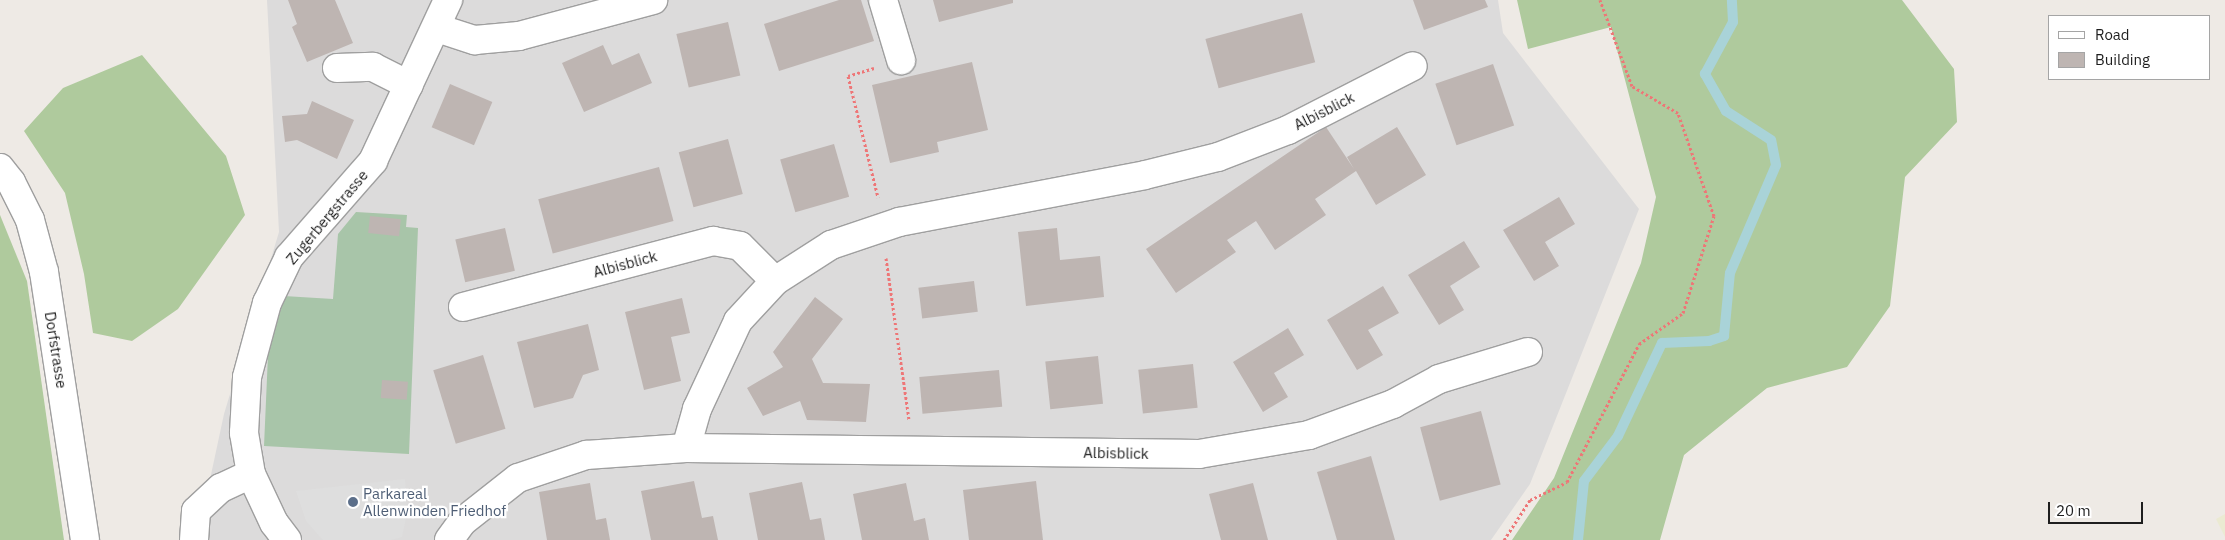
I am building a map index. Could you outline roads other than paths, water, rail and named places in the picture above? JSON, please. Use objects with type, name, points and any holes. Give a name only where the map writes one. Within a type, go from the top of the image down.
[{"type":"street","name":"Zugerbergstrasse","points":[[287,540],[274,523],[251,474],[244,433],[247,377],[267,303],[289,258],[373,161],[437,28],[448,0]]},
{"type":"street","points":[[437,28],[475,40],[519,36],[653,0]]},
{"type":"street","points":[[883,0],[901,60]]},
{"type":"street","name":"Albisblick","points":[[686,448],[696,409],[738,321],[775,281],[831,245],[882,228],[1145,176],[1218,157],[1288,130],[1413,66]]},
{"type":"street","points":[[337,68],[373,67],[409,85]]},
{"type":"street","name":"Dorfstrasse","points":[[0,168],[11,182],[30,220],[44,272],[85,540]]},
{"type":"street","name":"Albisblick","points":[[463,307],[713,242],[740,246],[775,281]]},
{"type":"street","name":"Albisblick","points":[[450,540],[462,522],[518,478],[586,455],[686,448],[1199,454],[1309,435],[1393,404],[1439,379],[1528,352]]},
{"type":"street","points":[[194,540],[196,511],[221,488],[251,474]]},
{"type":"waterway","points":[[1578,540],[1584,481],[1618,436],[1662,343],[1709,341],[1724,336],[1730,273],[1776,165],[1771,140],[1726,111],[1705,74],[1733,22],[1732,0]]},
{"type":"place","name":"Parkareal Allenwinden Friedhof","points":[[353,502]]}]
